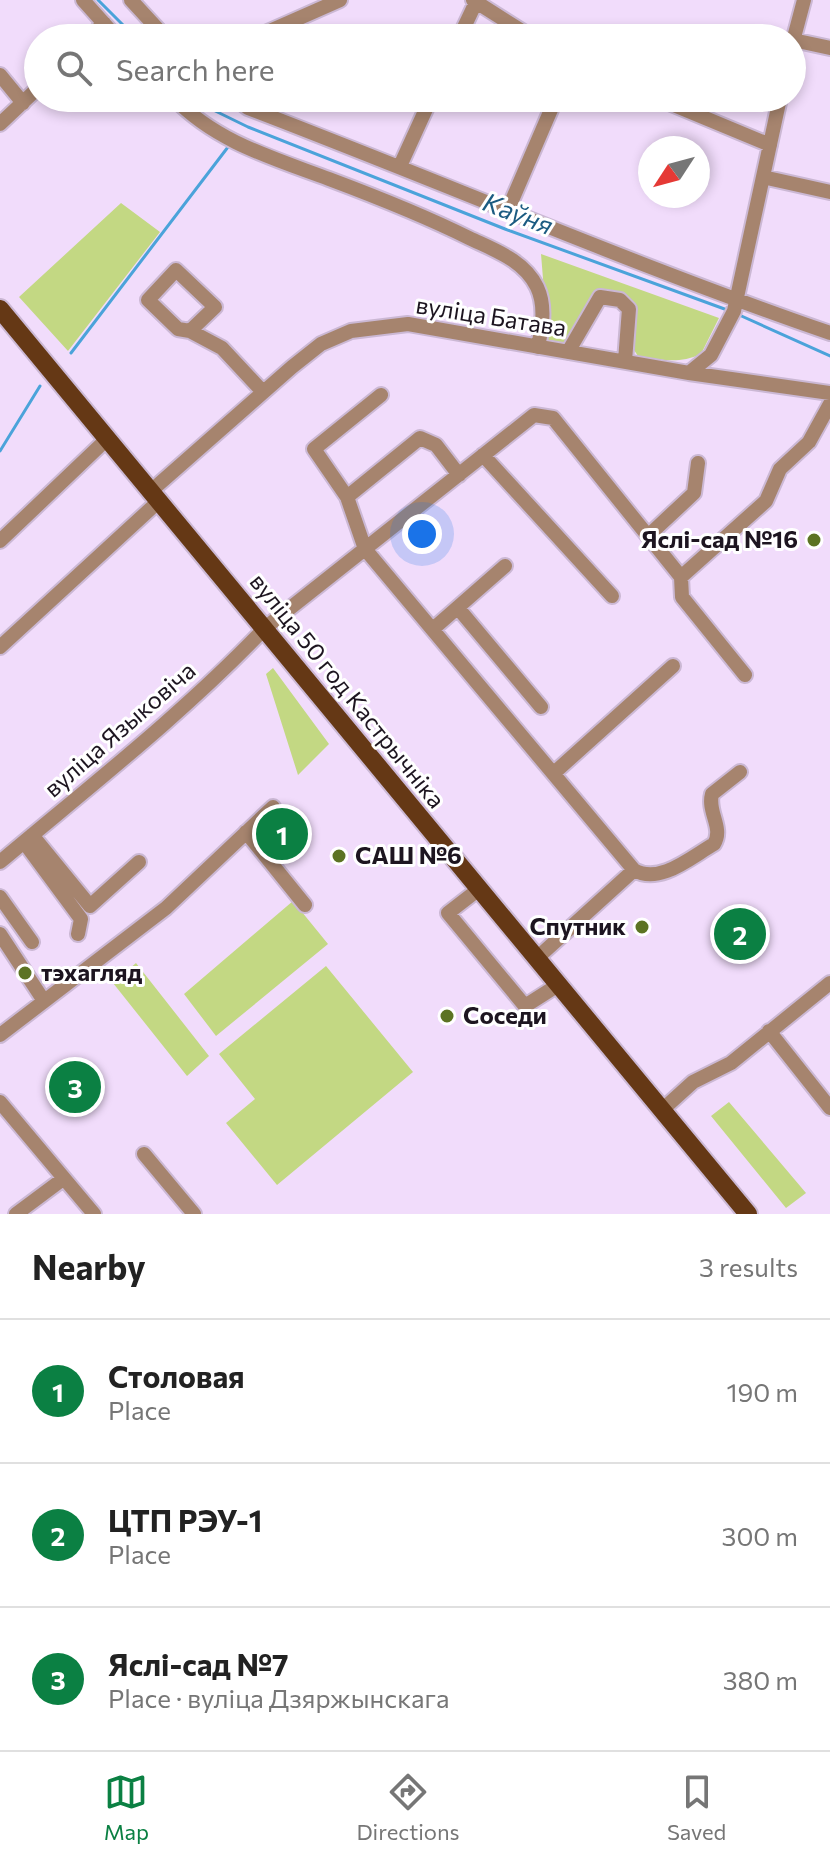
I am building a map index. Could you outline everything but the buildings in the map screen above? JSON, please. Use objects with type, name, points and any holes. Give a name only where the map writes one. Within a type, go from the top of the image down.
[{"type":"main road","name":"вуліца 50 год Кастрычніка","points":[[0,309],[748,1214]]},
{"type":"street","points":[[83,0],[104,23]]},
{"type":"street","points":[[131,0],[153,24]]},
{"type":"street","points":[[286,24],[340,0]]},
{"type":"street","points":[[465,24],[474,1],[511,24]]},
{"type":"street","points":[[795,24],[799,3]]},
{"type":"street","points":[[806,44],[830,48]]},
{"type":"street","points":[[0,75],[23,103],[0,124]]},
{"type":"street","points":[[187,112],[248,149],[432,219],[509,257],[537,288],[543,316],[538,347]]},
{"type":"street","points":[[258,112],[400,166],[734,306],[830,333]]},
{"type":"street","points":[[400,166],[425,112]]},
{"type":"street","points":[[507,212],[550,112]]},
{"type":"street","points":[[691,112],[770,145]]},
{"type":"street","points":[[689,373],[711,355],[724,333],[734,306],[777,112]]},
{"type":"street","points":[[763,177],[830,192]]},
{"type":"street","points":[[190,331],[215,307],[176,270],[148,300],[178,329],[190,331],[222,348],[263,392]]},
{"type":"street","points":[[568,352],[600,297],[620,300],[629,309],[625,361]]},
{"type":"street","name":"вуліца Батава","points":[[0,647],[263,392],[321,344],[351,331],[408,324],[689,373],[830,393]]},
{"type":"street","points":[[381,395],[314,449],[347,497],[365,549],[634,870],[654,875],[667,871],[714,844],[718,838],[711,807],[712,794],[740,772]]},
{"type":"street","points":[[681,577],[766,501],[780,469],[809,442],[830,404]]},
{"type":"street","name":"вуліца Языковіча","points":[[0,862],[237,657],[265,628],[534,415],[553,418],[681,577],[682,597],[745,675]]},
{"type":"street","points":[[0,541],[108,438]]},
{"type":"street","points":[[347,497],[420,438],[436,445],[459,475]]},
{"type":"street","points":[[483,455],[612,596]]},
{"type":"street","points":[[648,536],[694,493],[698,463]]},
{"type":"street","points":[[433,629],[505,566]]},
{"type":"street","points":[[458,608],[541,707]]},
{"type":"street","points":[[554,773],[673,666]]},
{"type":"street","points":[[0,1035],[166,908],[273,807]]},
{"type":"street","points":[[246,832],[305,905]]},
{"type":"street","points":[[28,838],[90,906],[139,862]]},
{"type":"street","points":[[28,838],[81,919],[78,934]]},
{"type":"street","points":[[536,959],[634,870]]},
{"type":"street","points":[[479,889],[448,913],[525,1006],[558,985]]},
{"type":"street","points":[[0,897],[32,942]]},
{"type":"street","points":[[0,934],[44,1001]]},
{"type":"street","points":[[661,1111],[693,1082],[731,1063],[830,983]]},
{"type":"street","points":[[769,1031],[830,1108]]},
{"type":"street","points":[[0,1102],[94,1214]]},
{"type":"street","points":[[144,1154],[194,1214]]},
{"type":"street","points":[[16,1214],[63,1179]]},
{"type":"green space","points":[[121,203],[160,232],[68,351],[19,297]]},
{"type":"green space","points":[[541,254],[719,318],[701,354],[678,360],[638,356],[634,350],[631,302],[599,294],[565,343],[548,340]]},
{"type":"green space","points":[[273,668],[329,744],[298,775],[266,674]]},
{"type":"green space","points":[[293,901],[328,944],[216,1036],[184,994]]},
{"type":"green space","points":[[136,963],[209,1056],[187,1076],[113,983]]},
{"type":"green space","points":[[326,966],[413,1072],[277,1185],[226,1123],[255,1099],[219,1054]]},
{"type":"green space","points":[[729,1102],[806,1193],[786,1208],[711,1116]]},
{"type":"waterway","name":"Каўня","points":[[98,0],[122,24]]},
{"type":"waterway","name":"Каўня","points":[[217,112],[505,229],[730,311]]},
{"type":"waterway","points":[[71,353],[228,147]]},
{"type":"waterway","name":"Каўня","points":[[737,314],[830,356]]},
{"type":"waterway","points":[[0,451],[40,386]]},
{"type":"place","name":"Яслі-сад №16","points":[[814,540]]},
{"type":"place","name":"Столовая","points":[[282,834]]},
{"type":"place","name":"САШ №6","points":[[339,856]]},
{"type":"place","name":"Спутник","points":[[642,927]]},
{"type":"place","name":"ЦТП РЭУ-1","points":[[740,934]]},
{"type":"place","name":"тэхагляд","points":[[25,973]]},
{"type":"place","name":"Соседи","points":[[447,1016]]},
{"type":"place","name":"Яслі-сад №7","points":[[75,1087]]}]
